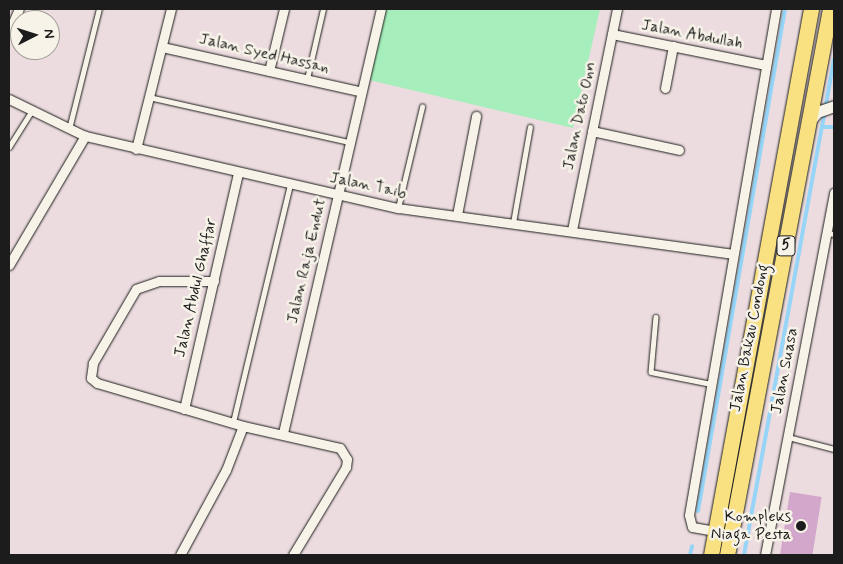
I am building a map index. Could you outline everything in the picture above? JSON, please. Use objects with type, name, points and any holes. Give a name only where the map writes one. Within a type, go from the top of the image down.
[{"type":"main road","name":"Jalan Bakau Condong","points":[[711,555],[811,9]]},
{"type":"main road","name":"Jalan Bakau Condong","points":[[727,555],[813,117],[830,9]]},
{"type":"street","points":[[9,32],[19,9]]},
{"type":"street","points":[[136,148],[171,9]]},
{"type":"street","points":[[270,71],[284,9]]},
{"type":"street","name":"Jalan Raja Endut","points":[[283,433],[338,195],[359,91],[381,9]]},
{"type":"street","name":"Jalan Dato Onn","points":[[572,230],[617,9]]},
{"type":"street","points":[[715,531],[692,527],[689,521],[776,9]]},
{"type":"street","name":"Jalan Abdullah","points":[[612,34],[766,65]]},
{"type":"street","points":[[665,88],[673,46]]},
{"type":"street","name":"Jalan Syed Hassan","points":[[162,47],[359,91]]},
{"type":"street","name":"Jalan Taib","points":[[9,100],[85,136],[290,185],[398,208],[572,230],[733,254]]},
{"type":"street","points":[[813,117],[834,106]]},
{"type":"street","points":[[456,215],[476,116]]},
{"type":"street","points":[[592,131],[679,150]]},
{"type":"street","points":[[9,265],[85,136]]},
{"type":"street","name":"Jalan Abdul Ghaffar","points":[[184,410],[238,173]]},
{"type":"street","name":"Jalan Suasa","points":[[765,555],[830,234],[834,193]]},
{"type":"street","points":[[214,280],[158,281],[136,289],[90,371],[97,383],[184,410],[243,426],[283,433],[340,448],[347,459],[293,555]]},
{"type":"street","points":[[180,555],[226,470],[243,426]]},
{"type":"lane","points":[[69,130],[99,9]]},
{"type":"lane","points":[[307,79],[323,9]]},
{"type":"lane","points":[[149,97],[349,142]]},
{"type":"lane","points":[[398,208],[422,107]]},
{"type":"lane","points":[[9,147],[31,112]]},
{"type":"lane","points":[[513,223],[530,127]]},
{"type":"lane","points":[[233,422],[290,185]]},
{"type":"lane","points":[[656,317],[651,372],[711,384]]},
{"type":"lane","points":[[788,437],[834,448]]},
{"type":"green space","points":[[386,9],[600,9],[573,128],[369,80]]},
{"type":"building","name":"Kompleks Niaga Pesta","points":[[790,492],[822,497],[812,555],[780,555]]},
{"type":"waterway","points":[[698,511],[785,9]]},
{"type":"waterway","points":[[822,127],[834,59]]},
{"type":"waterway","points":[[744,555],[822,127],[834,127]]},
{"type":"waterway","points":[[690,555],[692,546]]},
{"type":"place","name":"Kompleks Niaga Pesta","points":[[801,526]]}]
